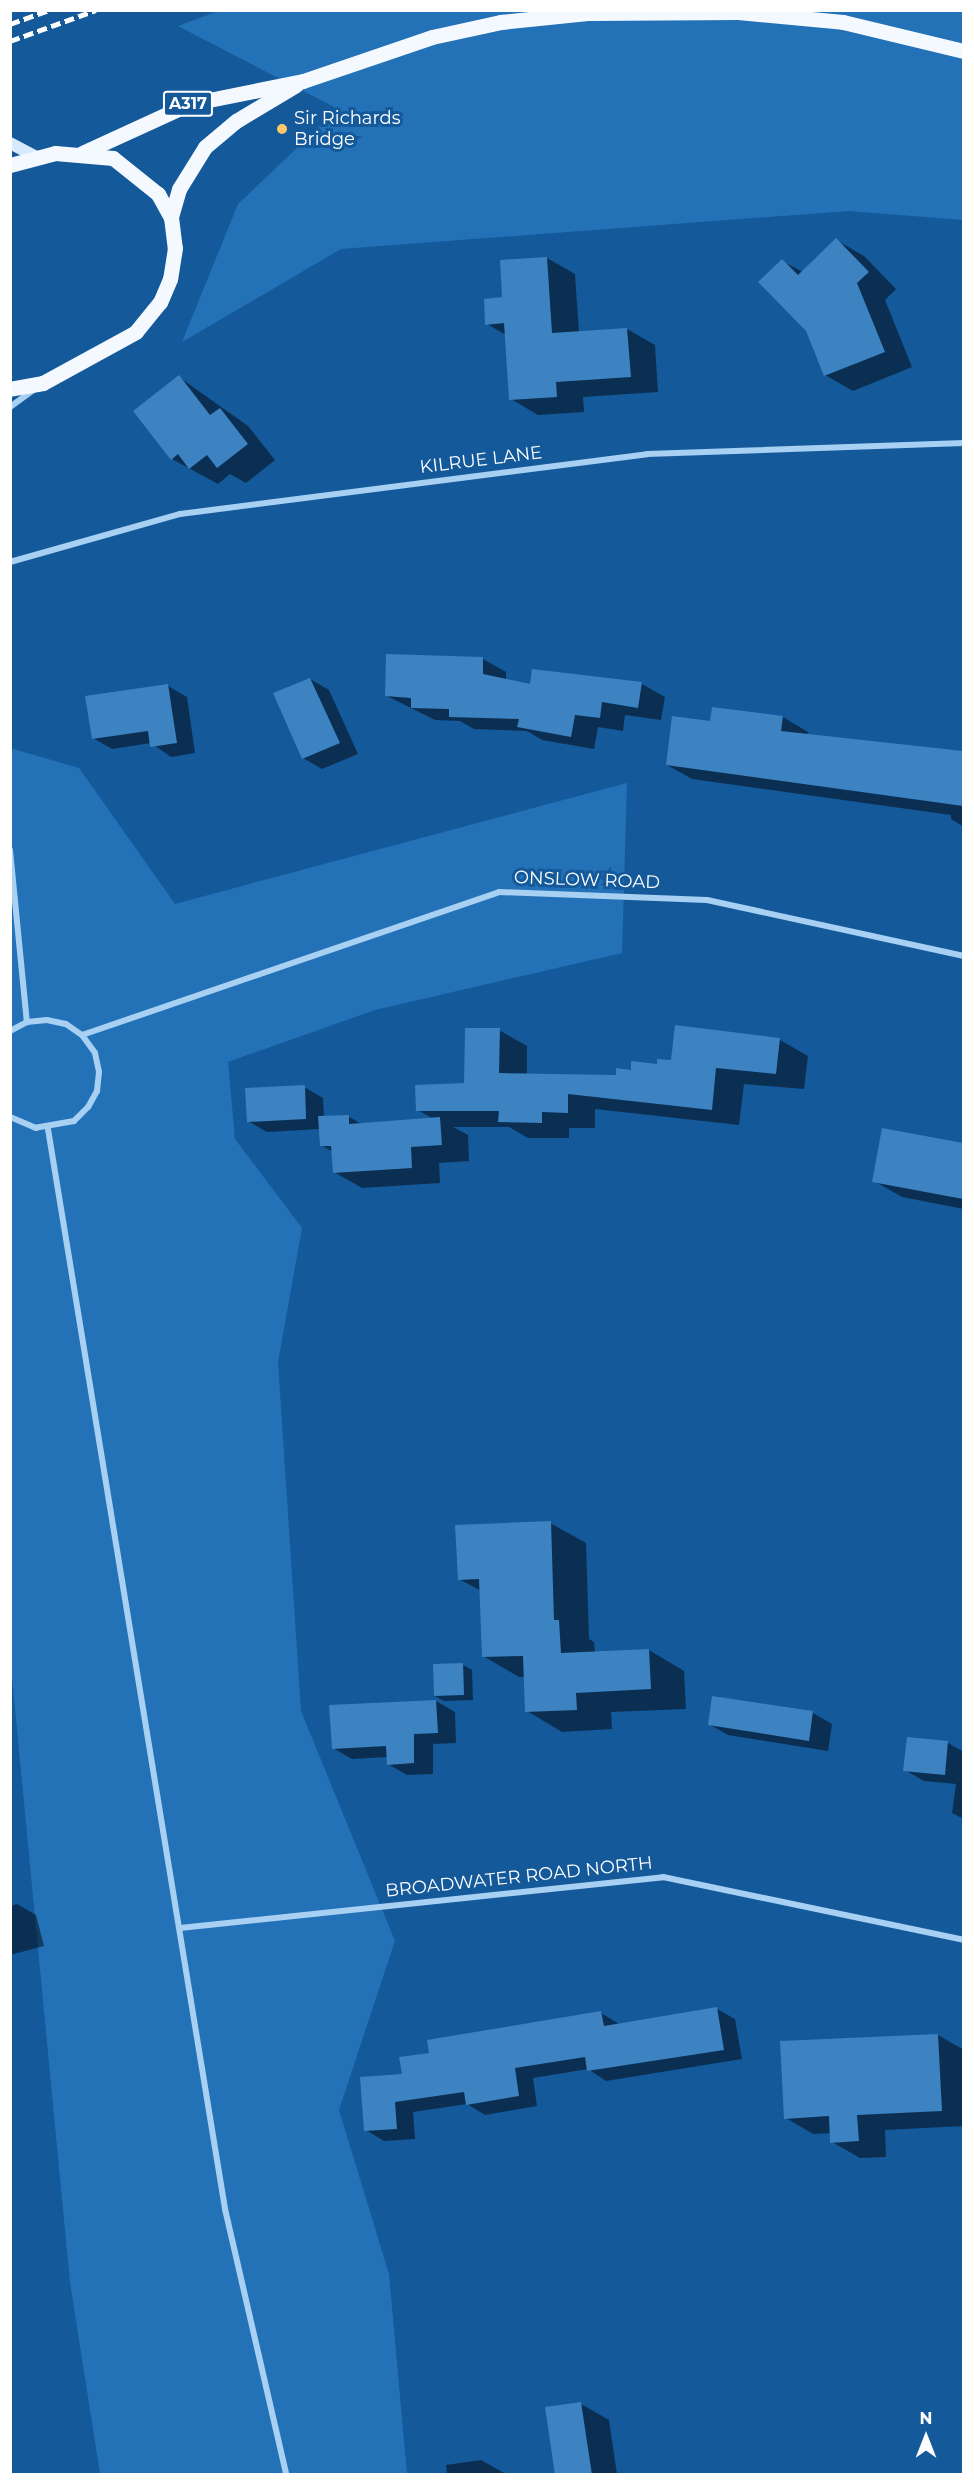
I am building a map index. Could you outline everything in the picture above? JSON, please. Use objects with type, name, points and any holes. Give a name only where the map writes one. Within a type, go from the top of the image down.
[{"type":"main road","name":"A317","points":[[82,153],[189,104],[303,81],[432,37],[501,22],[588,13],[691,11],[789,16],[854,25],[963,51]]},
{"type":"main road","name":"A317","points":[[171,217],[179,189],[205,147],[236,121],[303,81]]},
{"type":"main road","points":[[10,143],[36,157]]},
{"type":"main road","points":[[10,165],[36,157],[82,153],[120,163],[158,194],[171,217],[175,248],[170,279],[150,318],[128,336],[43,383],[10,389]]},
{"type":"street","points":[[10,407],[43,383]]},
{"type":"street","name":"KILRUE LANE","points":[[10,562],[180,513],[647,454],[963,443]]},
{"type":"street","points":[[10,850],[27,1022]]},
{"type":"street","name":"ONSLOW ROAD","points":[[82,1035],[500,892],[707,900],[963,956]]},
{"type":"street","points":[[10,1031],[27,1022],[47,1020],[66,1024],[82,1035],[95,1053],[99,1072],[97,1091],[88,1107],[74,1121],[48,1129],[18,1122],[10,1117]]},
{"type":"street","points":[[48,1129],[225,2209],[286,2475]]},
{"type":"street","name":"BROADWATER ROAD NORTH","points":[[180,1928],[663,1877],[963,1940]]},
{"type":"shaded area","points":[[221,10],[963,11],[963,220],[849,211],[341,249],[182,342],[238,204],[338,109],[178,26]]},
{"type":"shaded area","points":[[10,748],[79,768],[175,904],[627,783],[622,953],[375,1010],[228,1062],[235,1139],[302,1228],[278,1362],[301,1711],[395,1941],[339,2110],[389,2274],[407,2474],[100,2474],[70,2282],[11,1667]]},
{"type":"building","points":[[836,238],[869,272],[857,283],[885,352],[824,376],[806,331],[758,282],[782,259],[798,275]]},
{"type":"building","points":[[547,257],[552,333],[627,328],[631,377],[556,382],[557,397],[509,400],[504,323],[485,325],[484,299],[502,297],[500,260]]},
{"type":"building","points":[[179,375],[210,415],[220,408],[248,444],[217,468],[207,455],[189,469],[178,454],[171,460],[133,411]]},
{"type":"building","points":[[386,654],[483,657],[483,674],[530,684],[532,669],[642,682],[638,708],[602,702],[600,718],[575,715],[571,737],[517,727],[519,719],[449,717],[449,709],[411,708],[411,698],[385,696]]},
{"type":"building","points":[[310,678],[340,743],[302,759],[273,693]]},
{"type":"building","points":[[168,684],[177,743],[150,747],[148,731],[92,739],[85,696]]},
{"type":"building","points":[[712,707],[783,716],[781,731],[963,751],[963,806],[666,765],[672,716],[710,721]]},
{"type":"building","points":[[675,1025],[780,1038],[776,1074],[716,1068],[712,1110],[568,1094],[568,1113],[542,1112],[542,1123],[498,1122],[499,1111],[416,1111],[415,1085],[464,1083],[465,1028],[500,1028],[499,1073],[616,1075],[616,1068],[631,1070],[631,1061],[657,1064],[657,1059],[671,1060]]},
{"type":"building","points":[[305,1085],[306,1119],[247,1122],[245,1088]]},
{"type":"building","points":[[349,1115],[349,1124],[440,1117],[442,1145],[411,1147],[412,1168],[333,1173],[331,1146],[320,1146],[318,1116]]},
{"type":"building","points":[[882,1128],[963,1143],[963,1199],[872,1182]]},
{"type":"building","points":[[551,1521],[554,1620],[559,1620],[561,1653],[649,1649],[651,1689],[576,1693],[577,1710],[525,1712],[523,1656],[482,1657],[479,1579],[458,1580],[455,1525]]},
{"type":"building","points":[[463,1663],[464,1695],[434,1696],[433,1664]]},
{"type":"building","points":[[712,1696],[813,1711],[809,1741],[708,1725]]},
{"type":"building","points":[[436,1700],[438,1733],[414,1734],[414,1763],[387,1765],[386,1746],[332,1749],[329,1705]]},
{"type":"building","points":[[907,1737],[948,1741],[945,1775],[903,1771]]},
{"type":"building","points":[[717,2007],[724,2050],[587,2071],[585,2057],[515,2068],[519,2096],[466,2105],[464,2092],[395,2102],[397,2129],[364,2131],[360,2077],[402,2074],[399,2057],[429,2053],[427,2040],[601,2011],[604,2026]]},
{"type":"building","points":[[938,2034],[942,2111],[857,2115],[859,2141],[830,2143],[829,2116],[784,2119],[780,2041]]},
{"type":"building","points":[[581,2402],[592,2475],[555,2475],[545,2407]]},
{"type":"railway","points":[[10,24],[49,10]]},
{"type":"railway","points":[[10,41],[96,10]]},
{"type":"place","name":"Sir Richards Bridge","points":[[282,129]]}]
